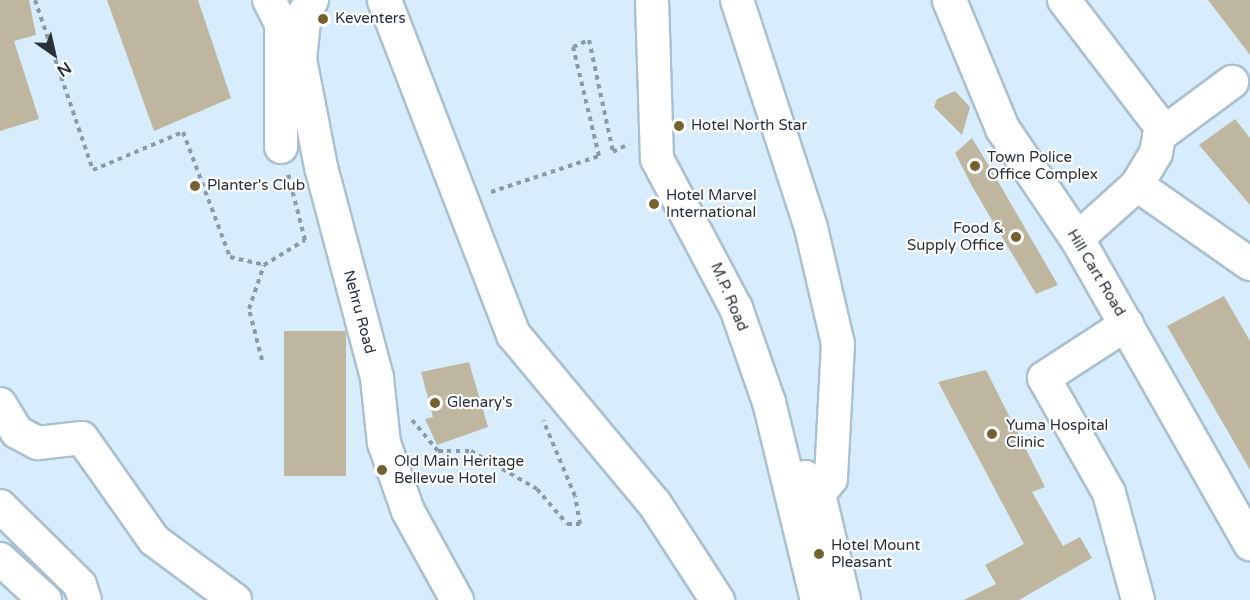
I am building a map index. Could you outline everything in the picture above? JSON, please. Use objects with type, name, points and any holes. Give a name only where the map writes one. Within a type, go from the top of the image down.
[{"type":"main road","points":[[384,0],[513,334],[654,503],[717,600]]},
{"type":"main road","name":"Hill Cart Road","points":[[949,0],[1002,128],[1077,239],[1250,543]]},
{"type":"street","points":[[269,0],[281,24],[281,147]]},
{"type":"street","name":"M.P. Road","points":[[652,0],[657,159],[736,308],[776,432],[817,600]]},
{"type":"street","points":[[737,0],[811,228],[838,344],[831,479],[819,494]]},
{"type":"street","points":[[1064,0],[1161,127],[1137,185],[1077,239]]},
{"type":"street","name":"Nehru Road","points":[[305,4],[300,59],[321,167],[377,378],[384,444],[408,510],[457,600]]},
{"type":"street","points":[[1159,136],[1232,82]]},
{"type":"street","points":[[1137,185],[1250,264]]},
{"type":"street","points":[[1127,324],[1044,378],[1108,493],[1138,600]]},
{"type":"street","points":[[0,404],[17,432],[38,443],[82,438],[154,540],[228,597]]},
{"type":"street","points":[[776,432],[819,494],[844,600]]},
{"type":"street","points":[[0,506],[80,585],[85,600]]},
{"type":"street","points":[[0,560],[45,600]]},
{"type":"path","points":[[35,0],[93,170],[183,132],[230,257],[264,265]]},
{"type":"path","points":[[462,202],[599,156],[573,46],[589,40],[613,152],[656,129]]},
{"type":"path","points":[[262,360],[249,309],[264,265],[305,240],[281,147]]},
{"type":"path","points":[[407,415],[438,452],[471,451],[537,489],[567,524],[580,524],[575,496],[542,416]]},
{"type":"building","points":[[0,0],[29,0],[36,35],[14,41],[39,119],[0,131]]},
{"type":"building","points":[[107,0],[198,0],[231,98],[154,131]]},
{"type":"building","points":[[1208,0],[1250,0],[1250,55]]},
{"type":"building","points":[[955,91],[970,107],[962,135],[934,107],[937,99]]},
{"type":"building","points":[[1235,119],[1250,138],[1250,205],[1199,145]]},
{"type":"building","name":"Food & Supply Office","points":[[972,138],[1058,285],[1036,294],[973,188],[955,153]]},
{"type":"building","points":[[1224,296],[1250,341],[1250,470],[1167,326]]},
{"type":"building","points":[[284,331],[346,331],[346,476],[284,476]]},
{"type":"building","points":[[469,362],[488,427],[437,445],[425,419],[433,417],[421,372]]},
{"type":"building","points":[[986,370],[1045,487],[1032,492],[1063,546],[1080,537],[1092,558],[1019,600],[964,600],[996,584],[985,565],[1024,544],[938,382]]},
{"type":"place","name":"Keventers","points":[[323,19]]},
{"type":"place","name":"Hotel North Star","points":[[679,126]]},
{"type":"place","name":"Town Police Office Complex","points":[[975,166]]},
{"type":"place","name":"Planter's Club","points":[[195,186]]},
{"type":"place","name":"Hotel Marvel International","points":[[654,204]]},
{"type":"place","name":"Food & Supply Office","points":[[1016,237]]},
{"type":"place","name":"Glenary's","points":[[435,403]]},
{"type":"place","name":"Yuma Hospital Clinic","points":[[992,434]]},
{"type":"place","name":"Old Main Heritage Bellevue Hotel","points":[[382,470]]},
{"type":"place","name":"Hotel Mount Pleasant","points":[[819,554]]}]
